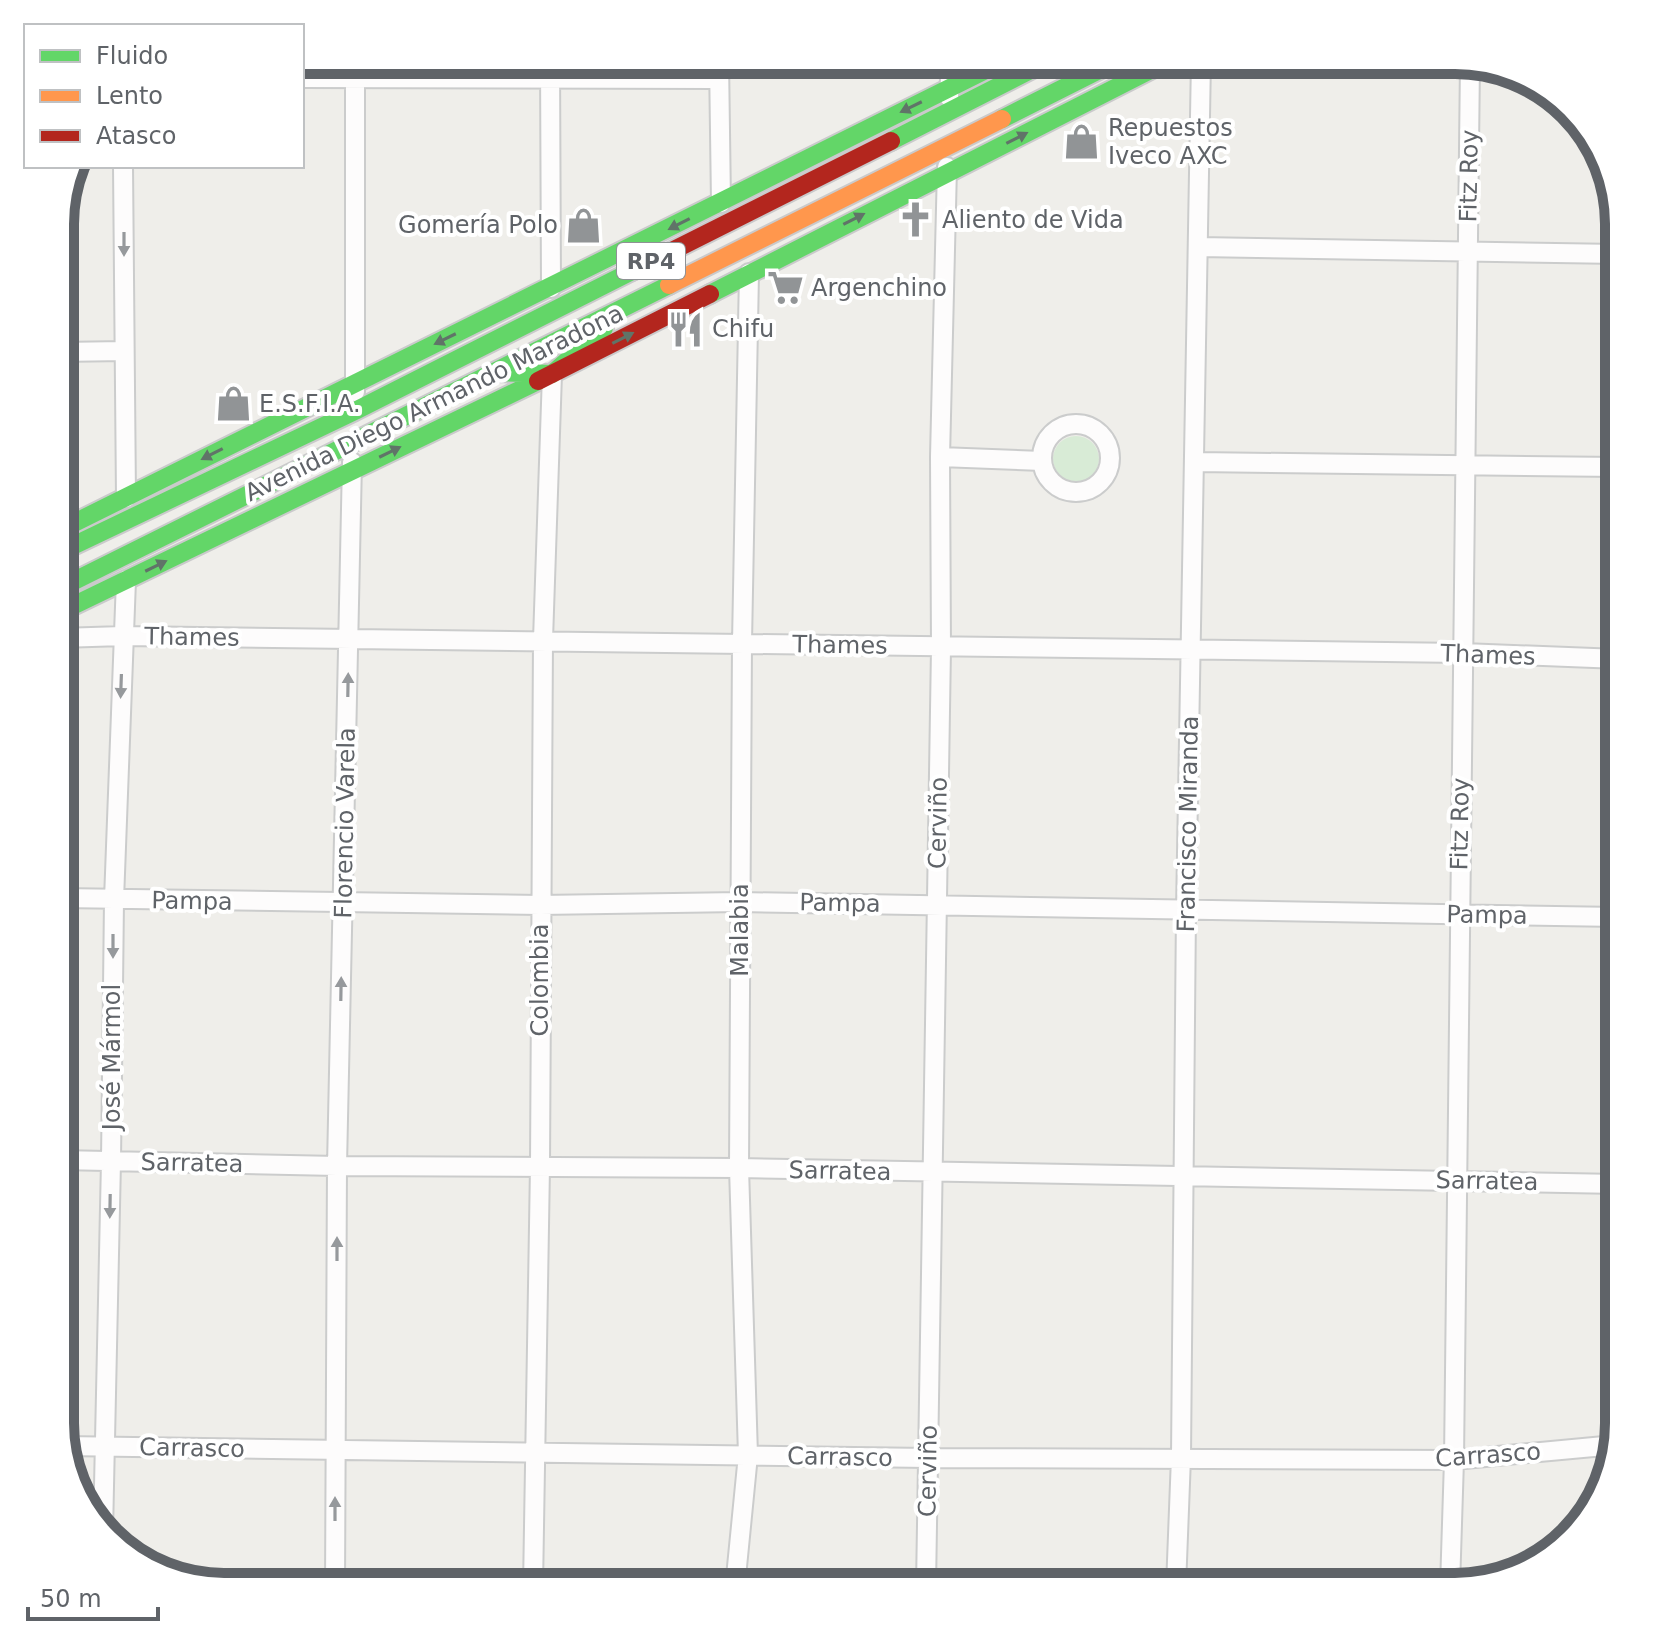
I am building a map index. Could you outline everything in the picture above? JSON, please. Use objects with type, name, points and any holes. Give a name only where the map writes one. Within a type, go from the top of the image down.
[{"type":"main road","points":[[74,523],[978,74]]},
{"type":"main road","points":[[948,112],[1009,74]]},
{"type":"main road","name":"Avenida Diego Armando Maradona","points":[[74,544],[355,411],[1023,74]]},
{"type":"main road","name":"Avenida Diego Armando Maradona","points":[[74,581],[1091,74]]},
{"type":"main road","name":"Avenida Diego Armando Maradona","points":[[74,605],[552,374],[1142,74]]},
{"type":"main road","points":[[737,218],[810,157],[878,147]]},
{"type":"main road","points":[[491,372],[552,374],[632,303]]},
{"type":"main road","points":[[74,540],[126,498],[233,469]]},
{"type":"street","points":[[304,78],[326,74]]},
{"type":"street","name":"Florencio Varela","points":[[335,1573],[337,1166],[351,471],[356,382],[355,74]]},
{"type":"street","points":[[550,74],[551,288]]},
{"type":"street","points":[[634,74],[719,79]]},
{"type":"street","points":[[719,74],[721,203]]},
{"type":"street","name":"Cerviño","points":[[926,1573],[941,648],[940,457],[946,148],[951,74]]},
{"type":"street","name":"Francisco Miranda","points":[[1177,1573],[1181,1457],[1186,910],[1201,74]]},
{"type":"street","name":"Fitz Roy","points":[[1450,1573],[1470,75]]},
{"type":"street","points":[[123,168],[126,498]]},
{"type":"street","points":[[1199,247],[1605,254]]},
{"type":"street","name":"Malabia","points":[[736,1573],[748,1455],[739,1168],[742,643],[749,273]]},
{"type":"street","points":[[74,352],[124,351]]},
{"type":"street","name":"Colombia","points":[[533,1573],[540,1166],[543,640],[552,374]]},
{"type":"street","points":[[940,457],[1042,461]]},
{"type":"street","points":[[1196,462],[1605,467]]},
{"type":"street","name":"José Mármol","points":[[103,1511],[114,900],[126,580]]},
{"type":"street","name":"Thames","points":[[74,638],[543,640],[1463,653],[1605,658]]},
{"type":"street","name":"Pampa","points":[[74,899],[540,905],[740,902],[937,904],[1605,917]]},
{"type":"street","name":"Sarratea","points":[[74,1160],[337,1166],[739,1168],[1605,1184]]},
{"type":"street","name":"Carrasco","points":[[76,1446],[928,1458],[1454,1460],[1603,1446]]},
{"type":"green space","points":[[1076,436],[1092,443],[1099,459],[1092,475],[1076,482],[1060,475],[1053,459],[1060,443]]},
{"type":"traffic: fast","points":[[74,523],[978,74]]},
{"type":"traffic: fast","points":[[891,141],[1023,74]]},
{"type":"traffic: fast","points":[[1002,119],[1091,74]]},
{"type":"traffic: fast","points":[[710,294],[1142,74]]},
{"type":"traffic: fast","points":[[74,545],[355,411],[632,271]]},
{"type":"traffic: fast","points":[[74,581],[669,285]]},
{"type":"traffic: fast","points":[[497,372],[552,374],[604,328]]},
{"type":"traffic: fast","points":[[74,605],[538,381]]},
{"type":"traffic: slow","points":[[669,285],[1002,119]]},
{"type":"traffic: jam","points":[[632,271],[891,141]]},
{"type":"traffic: jam","points":[[538,381],[710,294]]},
{"type":"place","name":"Repuestos Iveco AXC","points":[[1082,142]]},
{"type":"place","name":"Aliento de Vida","points":[[916,220]]},
{"type":"place","name":"Gomería Polo","points":[[584,225]]},
{"type":"place","name":"Argenchino","points":[[785,288]]},
{"type":"place","name":"Chifu","points":[[686,329]]},
{"type":"place","name":"E.S.F.I.A.","points":[[233,404]]}]
